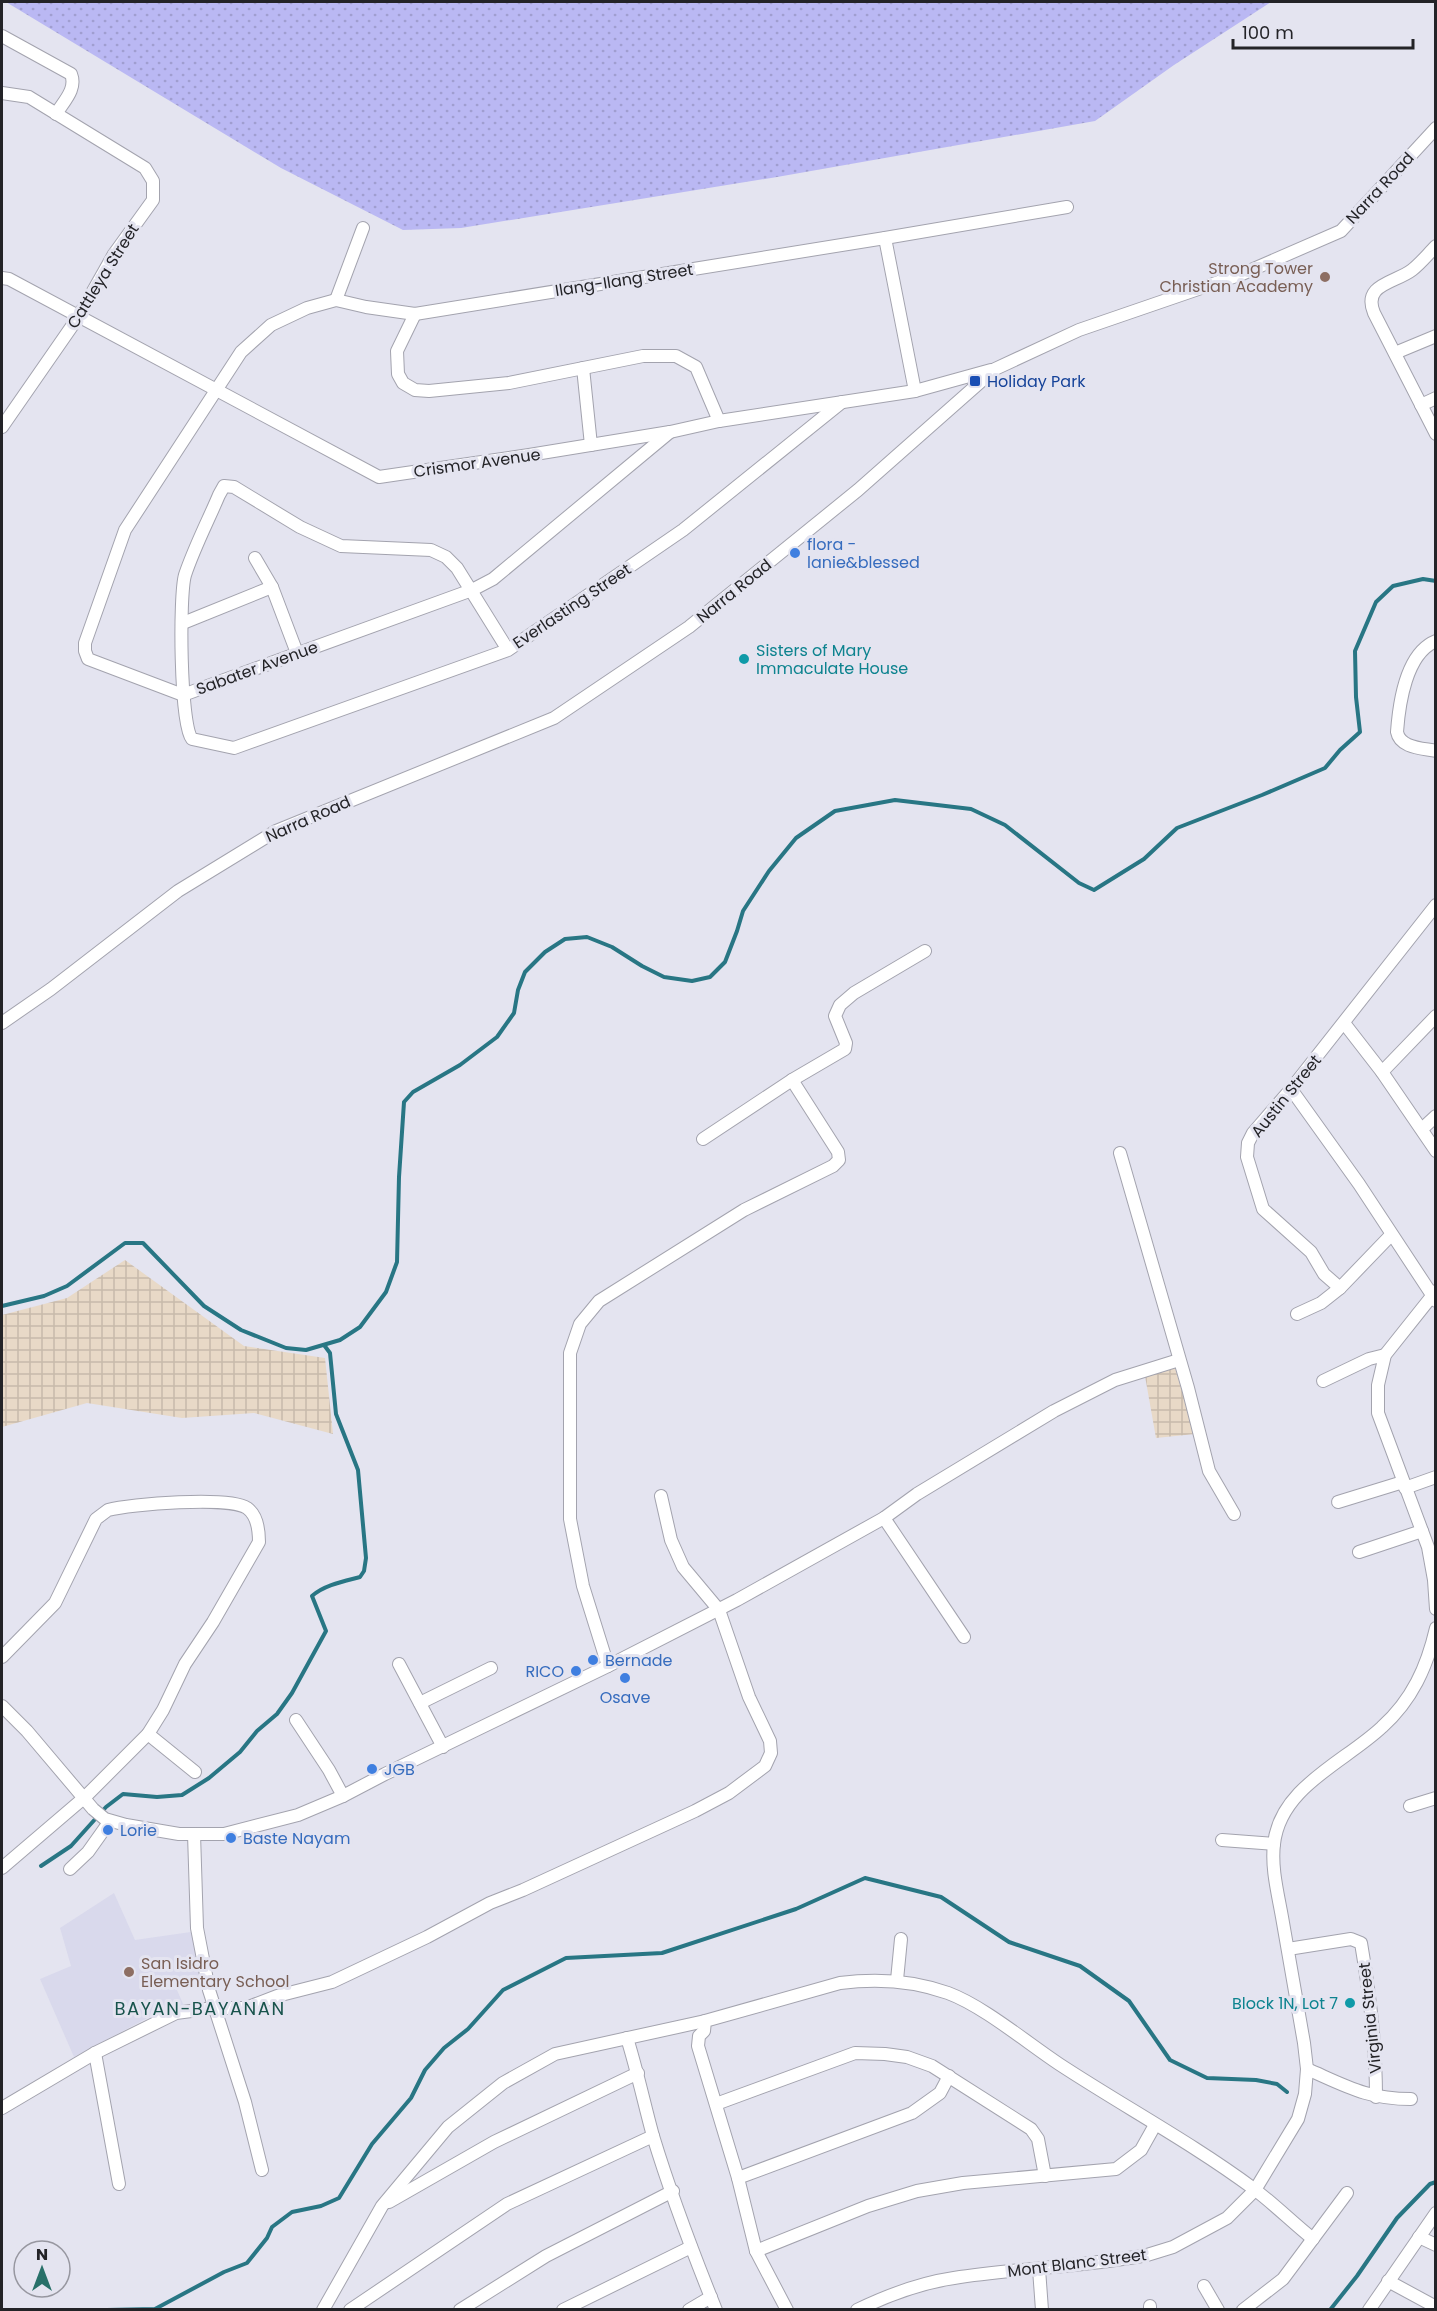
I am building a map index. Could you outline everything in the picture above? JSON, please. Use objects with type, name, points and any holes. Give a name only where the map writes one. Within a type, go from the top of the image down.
[{"type":"street","points":[[2,36],[71,74],[74,80],[72,89],[56,114]]},
{"type":"street","name":"Cattleya Street","points":[[2,93],[28,97],[145,168],[153,181],[153,200],[114,254],[79,316],[2,426]]},
{"type":"street","name":"Narra Road","points":[[2,1023],[51,989],[178,891],[276,831],[554,718],[689,627],[858,490],[995,369],[1079,330],[1242,274],[1341,231],[1436,128]]},
{"type":"street","name":"Ilang-Ilang Street","points":[[215,391],[241,352],[271,325],[307,308],[336,300],[415,314],[1067,207]]},
{"type":"street","points":[[336,300],[363,228]]},
{"type":"street","points":[[885,238],[915,391]]},
{"type":"street","points":[[1436,246],[1410,272],[1374,292],[1371,298],[1374,313],[1436,434]]},
{"type":"street","name":"Crismor Avenue","points":[[2,278],[9,279],[379,477],[591,445],[719,421],[915,391],[995,369]]},
{"type":"street","points":[[415,314],[397,351],[398,374],[403,383],[415,390],[429,391],[509,383],[643,356],[676,356],[696,367],[719,421]]},
{"type":"street","points":[[1395,353],[1436,336]]},
{"type":"street","points":[[583,368],[591,445]]},
{"type":"street","name":"Sabater Avenue","points":[[215,391],[125,530],[85,643],[88,659],[183,695],[472,590],[493,579],[670,432]]},
{"type":"street","points":[[1421,405],[1436,398]]},
{"type":"street","name":"Everlasting Street","points":[[183,695],[188,733],[192,739],[234,748],[508,650],[683,530],[842,402]]},
{"type":"street","points":[[183,695],[184,578],[224,486],[234,487],[300,527],[341,546],[431,550],[446,557],[457,568],[472,590],[508,650]]},
{"type":"street","points":[[255,558],[272,587],[297,653]]},
{"type":"street","points":[[183,623],[272,587]]},
{"type":"street","points":[[1436,641],[1421,651],[1408,672],[1397,732],[1398,739],[1405,744],[1436,751]]},
{"type":"street","name":"Austin Street","points":[[1340,1288],[1324,1274],[1311,1252],[1263,1209],[1247,1157],[1248,1143],[1253,1133],[1292,1089],[1436,905]]},
{"type":"street","points":[[703,1139],[792,1080],[845,1049],[846,1043],[836,1016],[840,1005],[855,993],[925,951]]},
{"type":"street","points":[[1382,1072],[1436,1016]]},
{"type":"street","points":[[1344,1023],[1382,1072],[1436,1151]]},
{"type":"street","points":[[608,1666],[583,1586],[570,1519],[570,1353],[580,1324],[599,1301],[744,1210],[833,1166],[839,1160],[838,1152],[792,1080]]},
{"type":"street","points":[[1292,1089],[1434,1296],[1385,1355],[1378,1385],[1378,1413],[1422,1531],[1432,1546],[1436,1609]]},
{"type":"street","points":[[1422,1129],[1436,1116]]},
{"type":"street","points":[[1120,1153],[1209,1471],[1234,1514]]},
{"type":"street","points":[[1297,1314],[1321,1303],[1340,1288],[1391,1235]]},
{"type":"street","points":[[1323,1381],[1369,1359],[1385,1355]]},
{"type":"street","points":[[2,1706],[27,1731],[102,1817],[179,1834],[224,1834],[298,1815],[343,1796],[718,1610],[884,1518],[917,1494],[1054,1411],[1115,1380],[1179,1359]]},
{"type":"street","points":[[1338,1502],[1436,1477]]},
{"type":"street","points":[[2,2108],[95,2053],[176,2013],[246,2007],[277,1996],[332,1982],[427,1937],[490,1903],[695,1811],[748,1781],[765,1766],[771,1753],[770,1741],[749,1697],[718,1610],[683,1567],[671,1540],[661,1496]]},
{"type":"street","points":[[2,1657],[51,1608],[96,1519],[104,1512],[111,1509],[202,1501],[229,1502],[246,1508],[256,1522],[259,1542],[186,1664],[148,1734],[85,1797],[2,1868]]},
{"type":"street","points":[[884,1518],[964,1637]]},
{"type":"street","points":[[1359,1552],[1422,1531]]},
{"type":"street","name":"Mont Blanc Street","points":[[857,2310],[881,2299],[942,2281],[1125,2260],[1173,2247],[1227,2218],[1255,2190],[1298,2119],[1305,2094],[1307,2069],[1275,1873],[1274,1844],[1282,1817],[1306,1786],[1384,1726],[1411,1693],[1432,1659],[1436,1628]]},
{"type":"street","points":[[399,1664],[443,1747]]},
{"type":"street","points":[[420,1703],[491,1668]]},
{"type":"street","points":[[296,1720],[343,1796]]},
{"type":"street","points":[[148,1734],[195,1772]]},
{"type":"street","points":[[1410,1806],[1436,1798]]},
{"type":"street","points":[[70,1869],[88,1852],[102,1817]]},
{"type":"street","points":[[194,1834],[197,1928],[214,2008],[245,2102],[262,2170]]},
{"type":"street","points":[[1222,1840],[1274,1844]]},
{"type":"street","name":"Virginia Street","points":[[1288,1949],[1352,1939],[1361,1943],[1376,2049],[1376,2097]]},
{"type":"street","points":[[897,1980],[901,1940]]},
{"type":"street","points":[[324,2310],[382,2206],[448,2127],[503,2083],[555,2054],[705,2021],[822,1987],[860,1980],[897,1980],[941,1991],[971,2004],[1155,2125],[1228,2170],[1313,2239]]},
{"type":"street","points":[[705,2021],[698,2046],[738,2178],[756,2251],[787,2310]]},
{"type":"street","points":[[627,2038],[653,2136],[691,2247],[716,2310]]},
{"type":"street","points":[[95,2053],[119,2184]]},
{"type":"street","points":[[716,2104],[855,2054],[907,2057],[932,2066],[1031,2129],[1038,2139],[1045,2176]]},
{"type":"street","points":[[1307,2069],[1356,2091],[1376,2097],[1411,2099]]},
{"type":"street","points":[[382,2206],[494,2142],[638,2073]]},
{"type":"street","points":[[738,2178],[912,2113],[940,2093],[949,2076]]},
{"type":"street","points":[[756,2251],[868,2206],[917,2191],[963,2183],[1116,2169],[1141,2150],[1155,2125]]},
{"type":"street","points":[[350,2310],[507,2204],[653,2136]]},
{"type":"street","points":[[460,2310],[546,2256],[673,2191]]},
{"type":"street","points":[[1243,2310],[1283,2279],[1347,2193]]},
{"type":"street","points":[[1369,2310],[1436,2213]]},
{"type":"street","points":[[1419,2237],[1436,2245]]},
{"type":"street","points":[[562,2310],[691,2247]]},
{"type":"street","points":[[1039,2269],[1042,2310]]},
{"type":"street","points":[[1388,2281],[1436,2307]]},
{"type":"street","points":[[1204,2286],[1218,2310]]},
{"type":"street","points":[[688,2310],[711,2297]]},
{"type":"shaded area","points":[[6,2],[1271,2],[1174,65],[1095,121],[777,177],[461,228],[403,230],[281,168]]},
{"type":"shaded area","points":[[125,1260],[244,1346],[325,1358],[333,1434],[254,1413],[182,1418],[87,1403],[2,1427],[2,1315],[67,1298]]},
{"type":"shaded area","points":[[1175,1368],[1195,1434],[1156,1438],[1145,1376]]},
{"type":"shaded area","name":"San Isidro Elementary School","points":[[114,1893],[135,1940],[191,1932],[200,1977],[173,1981],[184,2006],[155,2014],[74,2057],[40,1979],[71,1966],[60,1928]]},
{"type":"waterway","points":[[2,1306],[44,1296],[67,1286],[125,1243],[143,1243],[204,1306],[241,1330],[286,1348],[306,1350],[340,1340],[360,1327],[386,1292],[397,1262],[404,1102],[413,1092],[460,1065],[497,1037],[514,1013],[518,990],[525,972],[545,952],[565,939],[587,937],[612,947],[664,977],[692,981],[710,977],[725,962],[743,911],[769,871],[796,838],[835,811],[895,800],[971,809],[1005,825],[1079,883],[1094,890],[1144,859],[1177,828],[1325,768],[1360,732],[1356,697],[1355,651],[1376,602],[1393,586],[1423,579],[1436,581]]},
{"type":"waterway","points":[[41,1866],[71,1846],[106,1807],[123,1794],[157,1797],[182,1795],[209,1778],[240,1752],[257,1731],[277,1714],[292,1693],[326,1631],[312,1596],[329,1586],[360,1577],[364,1571],[366,1558],[358,1470],[336,1414],[330,1353],[324,1345]]},
{"type":"waterway","points":[[107,2310],[155,2309],[224,2272],[247,2263],[267,2238],[272,2227],[292,2212],[321,2206],[339,2198],[372,2144],[411,2098],[425,2070],[444,2048],[468,2029],[503,1990],[566,1958],[662,1953],[796,1909],[865,1878],[941,1897],[1009,1942],[1080,1966],[1129,2001],[1170,2060],[1207,2078],[1256,2080],[1277,2084],[1287,2092]]},
{"type":"waterway","points":[[1330,2310],[1357,2276],[1397,2218],[1430,2184],[1436,2182]]},
{"type":"place","name":"Strong Tower Christian Academy","points":[[1325,277]]},
{"type":"place","name":"Holiday Park","points":[[975,381]]},
{"type":"place","name":"flora - lanie&blessed","points":[[795,553]]},
{"type":"place","name":"Sisters of Mary Immaculate House","points":[[744,659]]},
{"type":"place","name":"Bernade","points":[[593,1660]]},
{"type":"place","name":"RICO","points":[[576,1671]]},
{"type":"place","name":"Osave","points":[[625,1678]]},
{"type":"place","name":"JGB","points":[[372,1769]]},
{"type":"place","name":"Lorie","points":[[108,1830]]},
{"type":"place","name":"Baste Nayam","points":[[231,1838]]},
{"type":"place","name":"San Isidro Elementary School","points":[[129,1972]]},
{"type":"place","name":"Block 1N, Lot 7","points":[[1350,2003]]},
{"type":"district","name":"BAYAN-BAYANAN","points":[[200,2008]]}]
